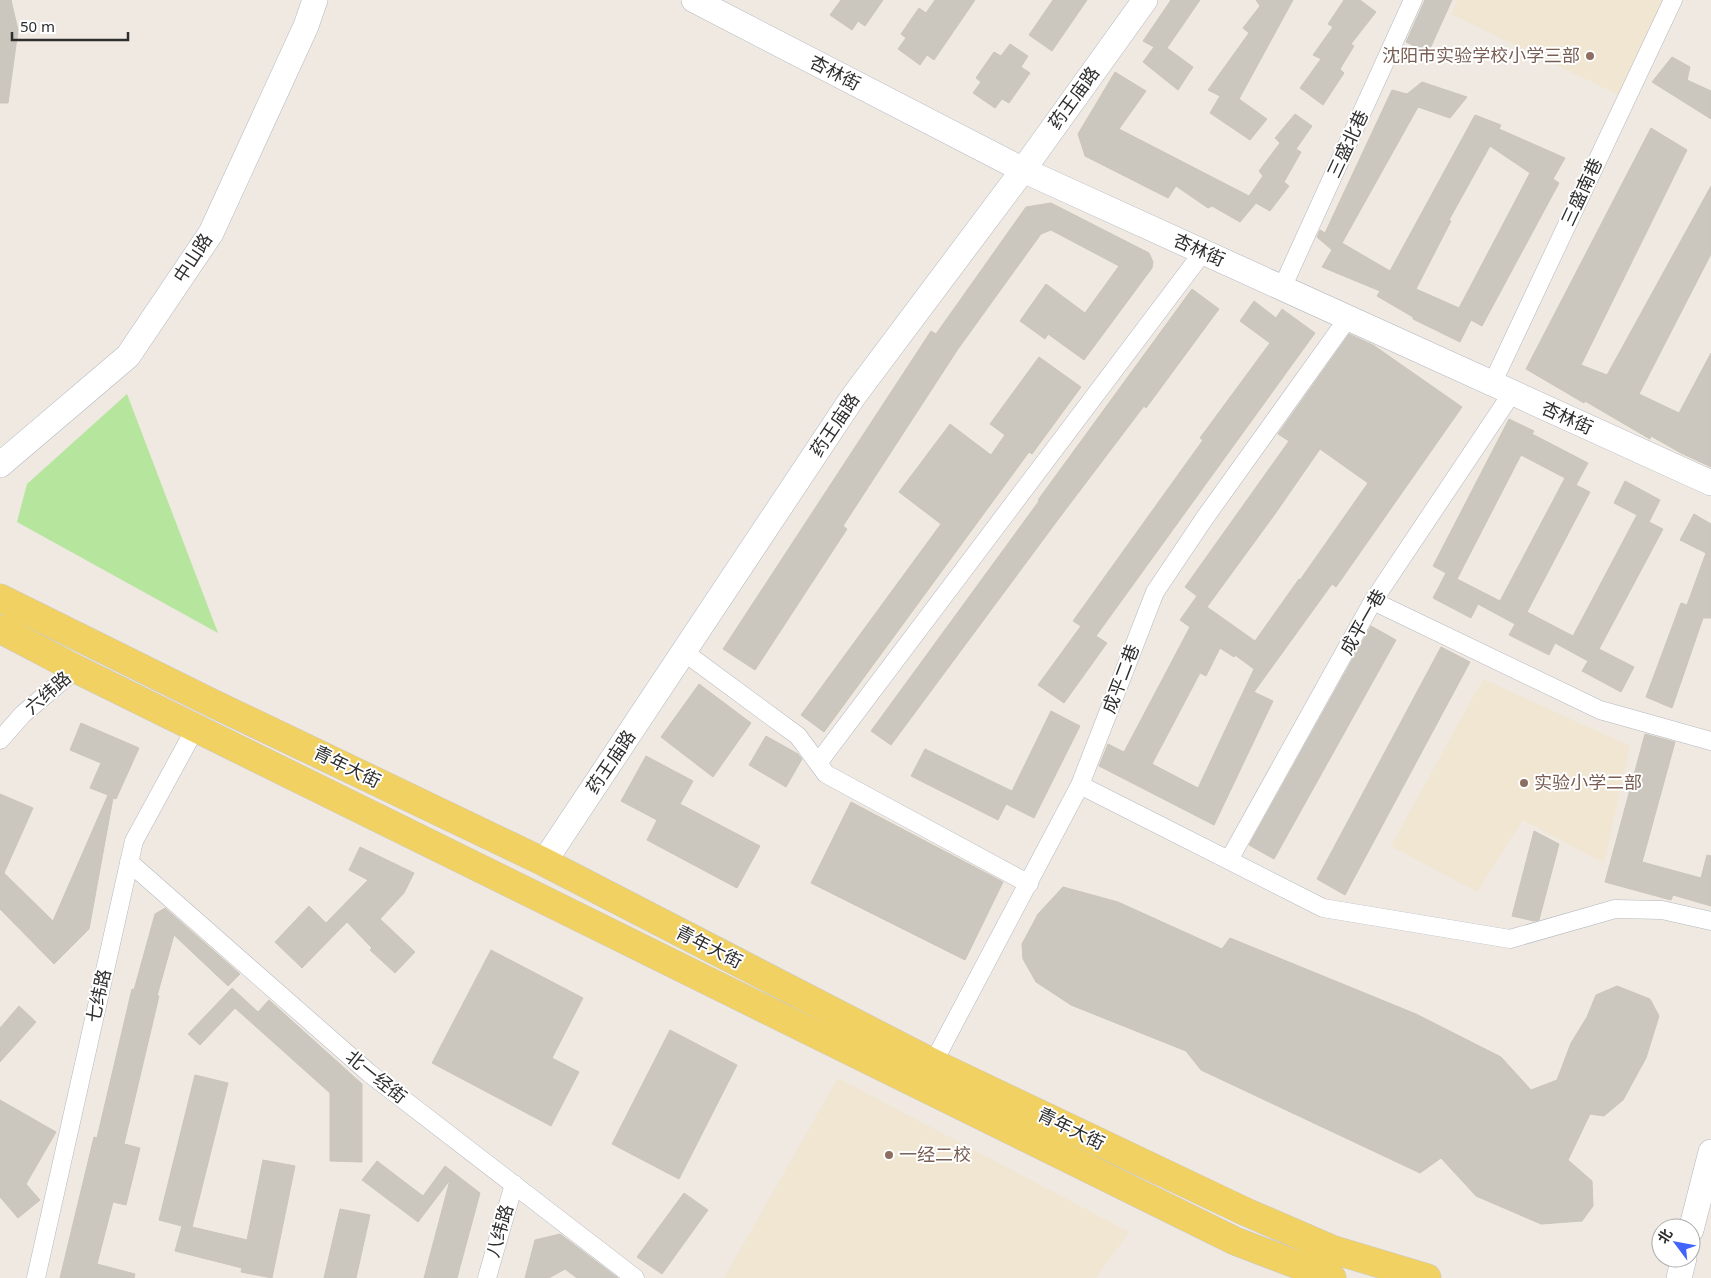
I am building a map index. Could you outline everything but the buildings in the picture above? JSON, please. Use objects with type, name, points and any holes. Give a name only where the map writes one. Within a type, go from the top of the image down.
[{"type":"main road","name":"青年大街","points":[[0,598],[221,707],[544,862],[933,1063],[1254,1216],[1334,1250],[1426,1278]]},
{"type":"main road","name":"青年大街","points":[[0,629],[76,669],[1235,1241],[1332,1278]]},
{"type":"street","name":"中山路","points":[[0,465],[128,356],[211,233],[306,26],[315,0]]},
{"type":"street","name":"杏林街","points":[[694,0],[1022,170],[1711,484]]},
{"type":"street","name":"药王庙路","points":[[544,862],[853,397],[1022,170],[1144,0]]},
{"type":"street","name":"三盛北巷","points":[[1282,288],[1413,0]]},
{"type":"street","name":"三盛南巷","points":[[1502,388],[1673,0]]},
{"type":"street","points":[[818,763],[1203,252]]},
{"type":"street","name":"成平二巷","points":[[933,1063],[1080,784],[1155,592],[1204,519],[1348,318]]},
{"type":"street","name":"成平一巷","points":[[1229,860],[1373,601],[1502,388]]},
{"type":"street","points":[[1373,601],[1600,710],[1711,741]]},
{"type":"street","points":[[684,652],[798,736],[826,774],[1029,884]]},
{"type":"street","name":"六纬路","points":[[0,740],[23,714],[76,669]]},
{"type":"street","name":"七纬路","points":[[36,1278],[134,841],[196,727]]},
{"type":"street","points":[[1080,784],[1323,908],[1510,939],[1615,909],[1662,910],[1711,921]]},
{"type":"street","name":"北一经街","points":[[129,862],[369,1073],[635,1278]]},
{"type":"street","points":[[1694,1218],[1711,1152]]},
{"type":"street","name":"八纬路","points":[[487,1278],[514,1184]]},
{"type":"shaded area","name":"沈阳市实验学校小学三部","points":[[1458,0],[1669,0],[1623,97],[1451,14]]},
{"type":"shaded area","name":"实验小学二部","points":[[1483,679],[1630,746],[1604,863],[1523,820],[1477,892],[1391,846]]},
{"type":"shaded area","name":"一经二校","points":[[838,1078],[1129,1232],[1096,1278],[724,1278]]},
{"type":"green space","points":[[127,394],[218,633],[17,522],[27,484]]},
{"type":"place","name":"沈阳市实验学校小学三部","points":[[1590,56]]},
{"type":"place","name":"实验小学二部","points":[[1524,783]]},
{"type":"place","name":"一经二校","points":[[889,1155]]}]
